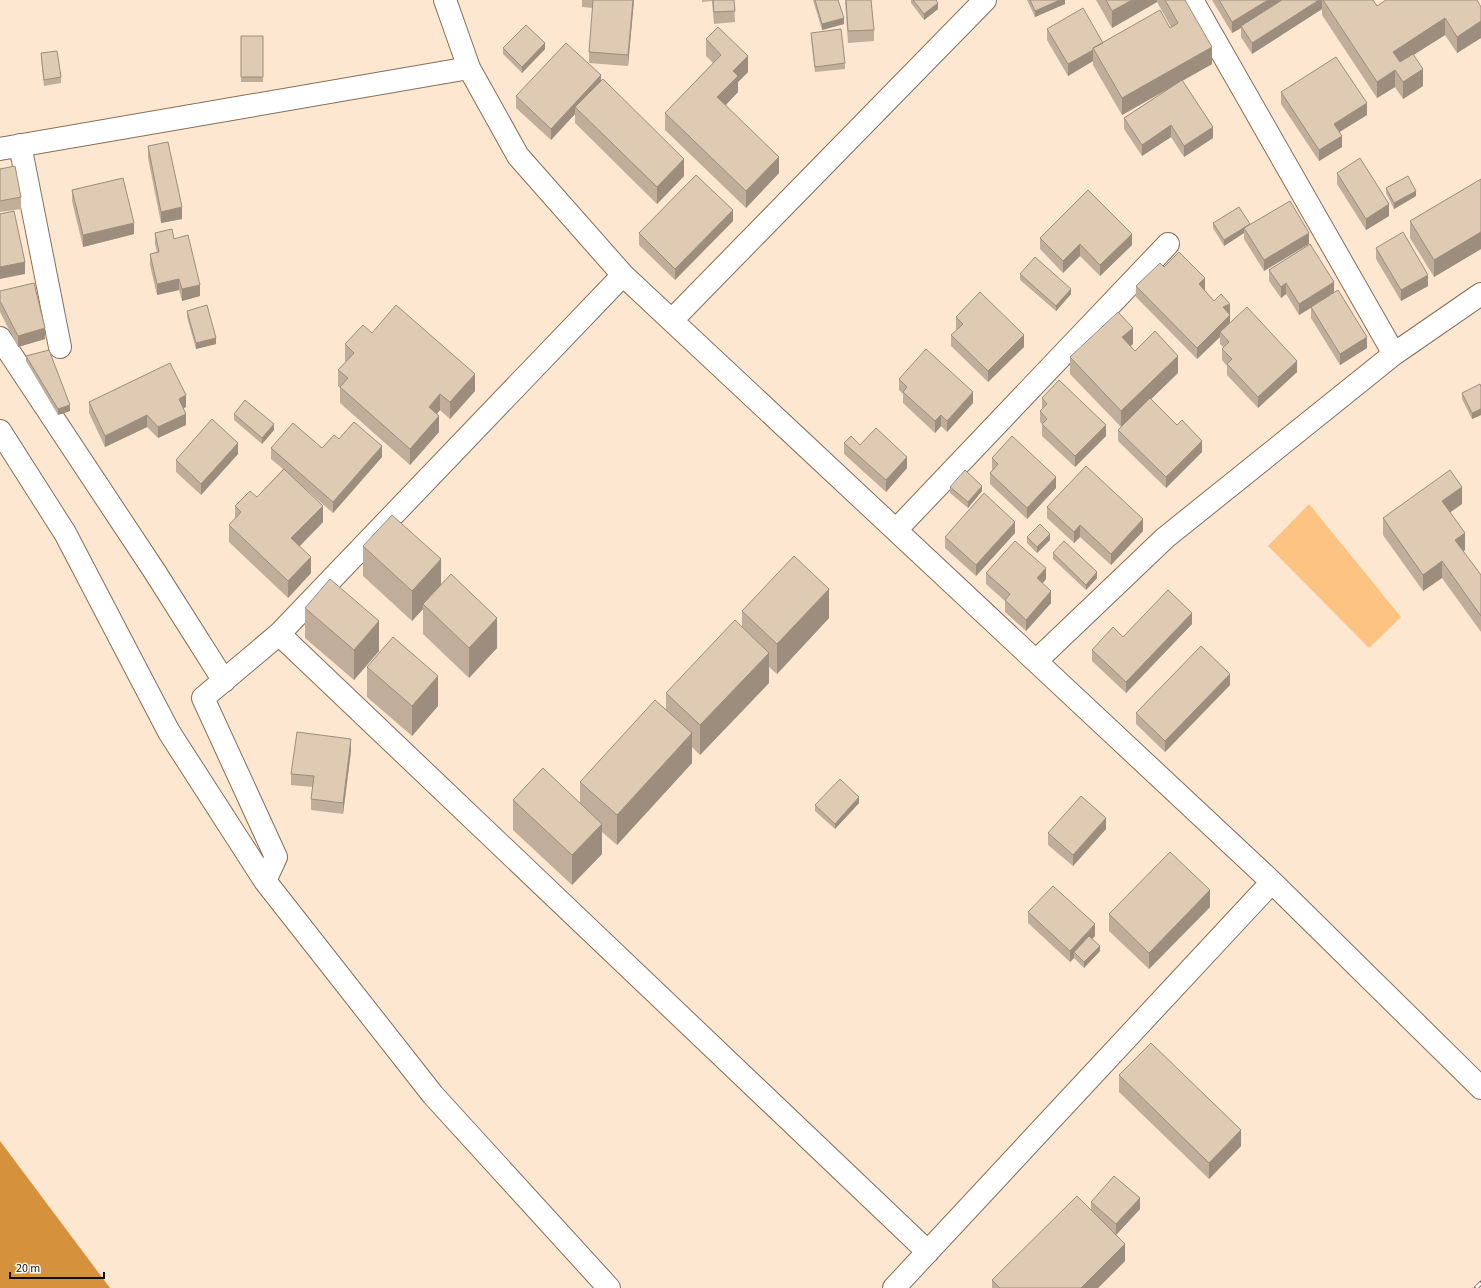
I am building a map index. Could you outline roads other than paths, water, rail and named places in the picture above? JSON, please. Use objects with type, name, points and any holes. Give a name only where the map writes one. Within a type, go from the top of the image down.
[{"type":"street","points":[[445,0],[469,68],[518,156],[623,275],[1272,882],[1481,1088]]},
{"type":"street","points":[[672,320],[985,0]]},
{"type":"street","points":[[1192,0],[1394,354]]},
{"type":"street","points":[[60,347],[10,147],[469,68]]},
{"type":"street","points":[[896,530],[1168,244]]},
{"type":"street","points":[[265,881],[276,857],[203,698],[279,634],[623,275]]},
{"type":"street","points":[[1036,661],[1165,538],[1394,354],[1481,294]]},
{"type":"street","points":[[0,338],[155,572],[224,681]]},
{"type":"street","points":[[0,431],[66,533],[169,732],[265,881],[433,1095],[609,1288]]},
{"type":"street","points":[[279,634],[928,1252]]},
{"type":"street","points":[[894,1288],[1272,882]]},
{"type":"railway","points":[[1476,1288],[1481,1283]]}]
